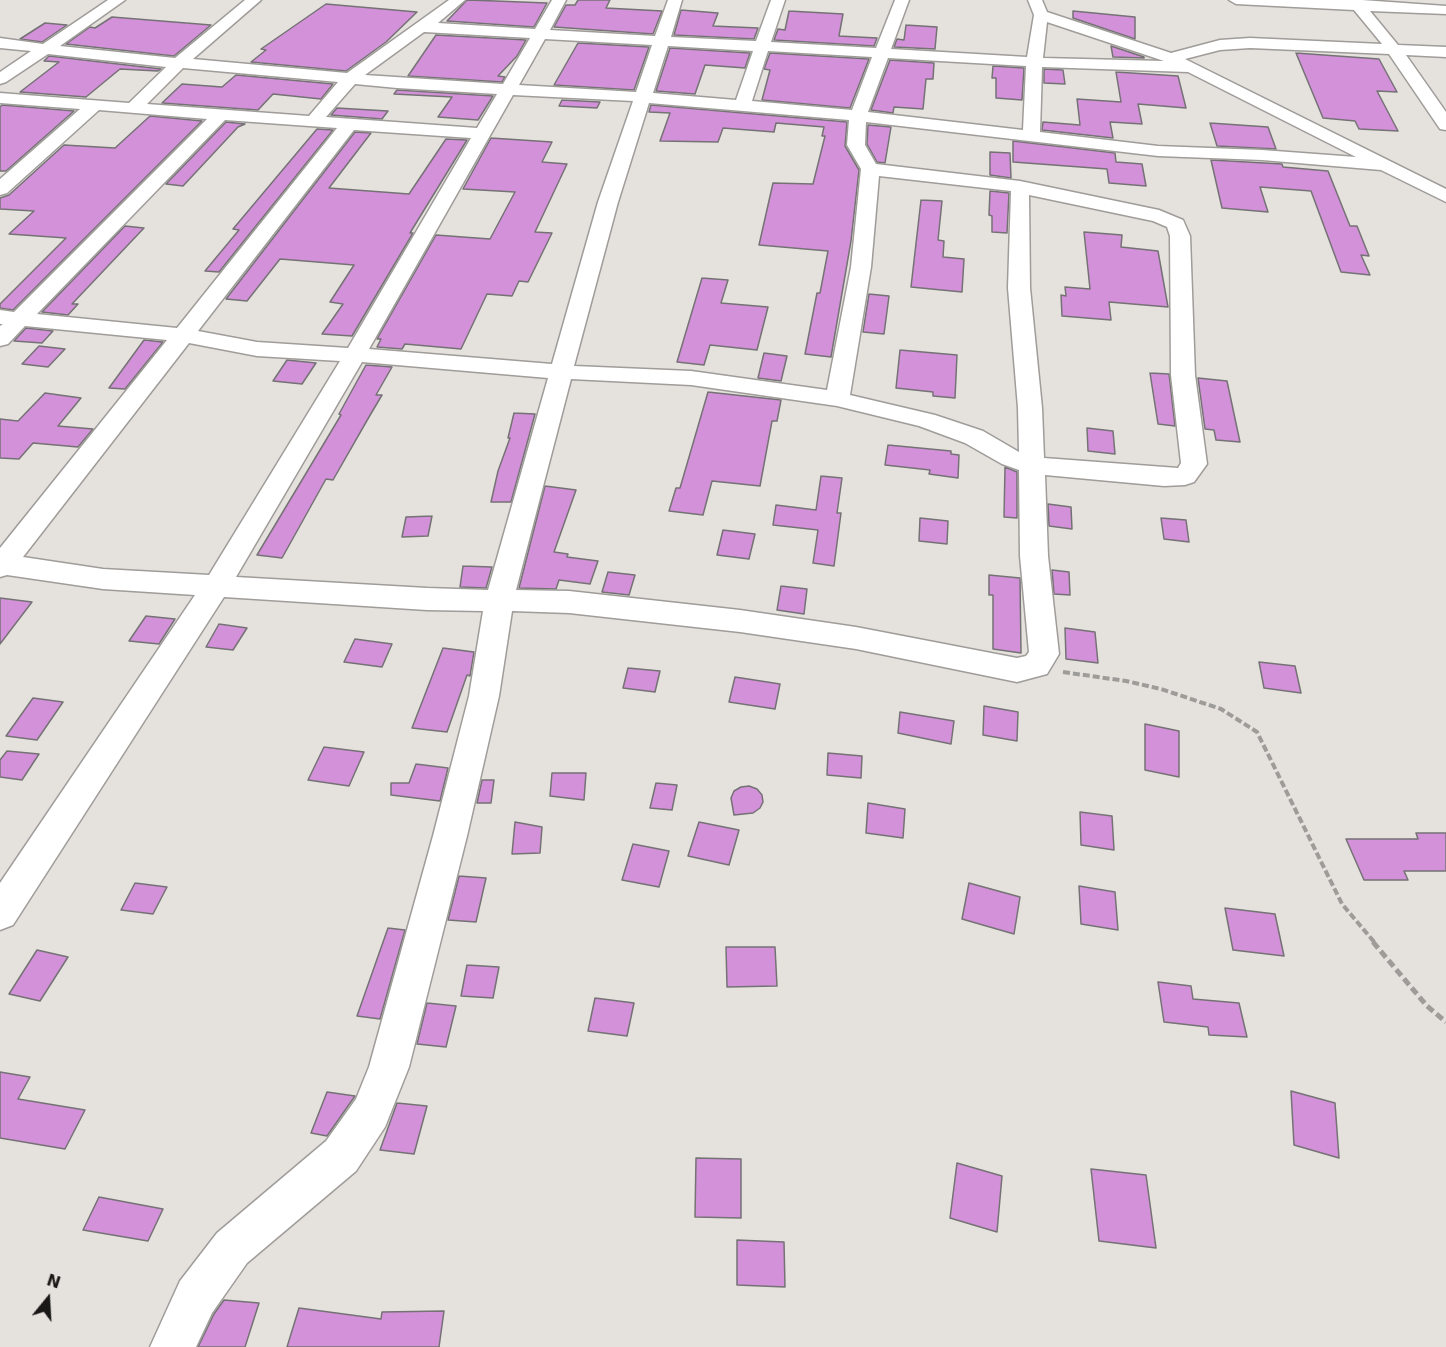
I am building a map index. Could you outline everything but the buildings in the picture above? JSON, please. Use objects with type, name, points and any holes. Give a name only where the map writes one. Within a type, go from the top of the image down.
[{"type":"street","points":[[0,79],[118,0]]},
{"type":"street","points":[[133,108],[178,63],[254,0]]},
{"type":"street","points":[[314,121],[351,78],[438,17],[458,0]]},
{"type":"street","points":[[0,913],[217,585],[355,355],[559,0]]},
{"type":"street","points":[[173,1347],[196,1297],[232,1248],[341,1156],[371,1113],[389,1067],[484,696],[500,601],[561,372],[609,202],[675,0]]},
{"type":"street","points":[[742,106],[778,0]]},
{"type":"street","points":[[837,399],[861,267],[870,169],[856,145],[858,117],[902,0]]},
{"type":"street","points":[[1236,0],[1355,2],[1446,10]]},
{"type":"street","points":[[1355,2],[1395,50],[1446,125]]},
{"type":"street","points":[[1030,136],[1038,7],[1191,67],[1446,196]]},
{"type":"street","points":[[421,27],[1034,62],[1191,67]]},
{"type":"street","points":[[0,43],[178,63],[351,78],[643,97],[742,106],[1158,151],[1262,155],[1385,165]]},
{"type":"street","points":[[1170,58],[1220,45],[1250,43],[1446,52]]},
{"type":"street","points":[[0,98],[483,134]]},
{"type":"street","points":[[0,189],[95,105]]},
{"type":"street","points":[[0,339],[10,318],[221,114]]},
{"type":"street","points":[[1,565],[349,124]]},
{"type":"street","points":[[10,318],[184,335],[216,343],[257,349],[561,372],[691,378],[770,388],[837,399],[926,420],[974,437],[1011,459],[1030,465],[1164,477],[1185,476],[1194,464],[1183,375],[1180,236],[1176,224],[1159,216],[1020,187],[971,179],[870,169]]},
{"type":"street","points":[[1411,178],[1446,175]]},
{"type":"street","points":[[1,565],[103,579],[427,599],[569,602],[740,621],[856,638],[1017,670],[1036,665],[1044,654],[1034,556],[1030,408],[1019,288],[1020,187]]},
{"type":"path","points":[[1036,665],[1077,675],[1126,681],[1161,689],[1221,709],[1257,732],[1342,904],[1427,1006],[1446,1022]]}]
